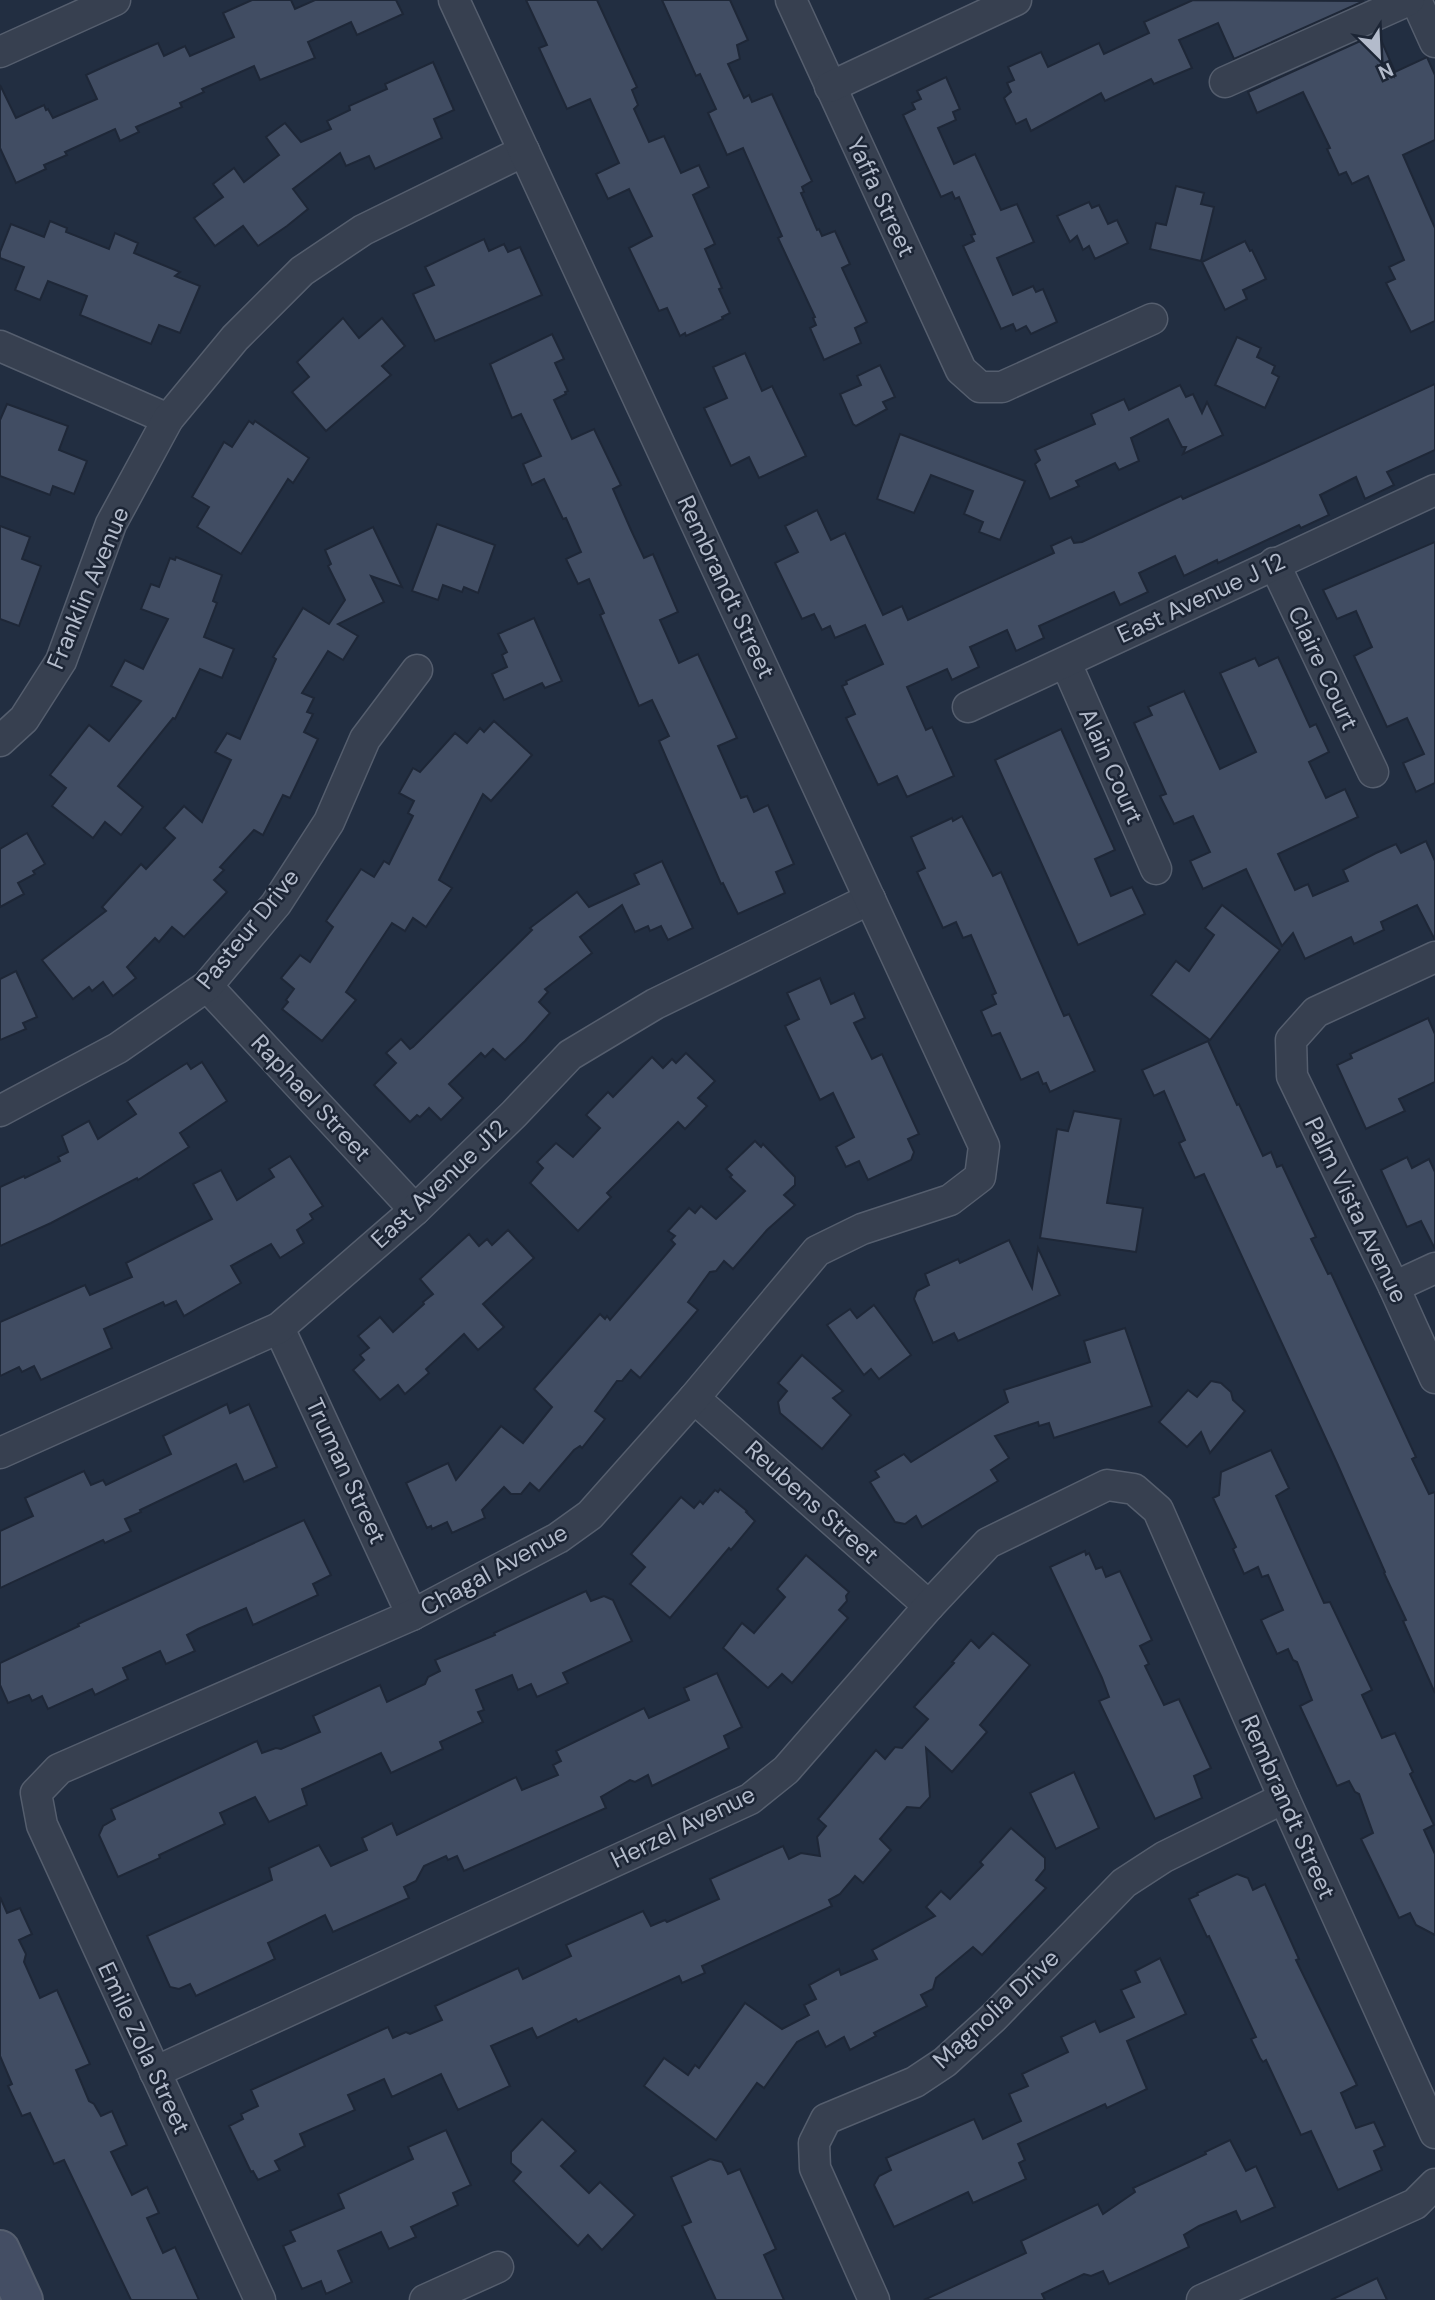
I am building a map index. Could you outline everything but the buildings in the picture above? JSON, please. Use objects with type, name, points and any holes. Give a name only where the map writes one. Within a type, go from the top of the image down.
[{"type":"street","points":[[1,48],[115,0]]},
{"type":"street","name":"Rembrandt Street","points":[[454,0],[985,1146],[980,1177]]},
{"type":"street","name":"Yaffa Street","points":[[791,0],[961,370],[980,387],[1002,387],[1152,319]]},
{"type":"street","points":[[830,87],[1016,0]]},
{"type":"street","points":[[1225,82],[1409,0]]},
{"type":"street","name":"Franklin Avenue","points":[[0,741],[24,719],[61,661],[111,524],[168,419],[235,338],[302,271],[363,230],[524,151]]},
{"type":"street","points":[[0,346],[168,419]]},
{"type":"street","name":"East Avenue J 12","points":[[968,707],[1435,490]]},
{"type":"street","name":"Claire Court","points":[[1274,563],[1373,772]]},
{"type":"street","name":"Alain Court","points":[[1066,663],[1156,869]]},
{"type":"street","name":"Pasteur Drive","points":[[0,1111],[118,1048],[207,986],[276,904],[329,822],[365,739],[417,670]]},
{"type":"street","name":"East Avenue J12","points":[[0,1453],[279,1328],[415,1210],[514,1114],[570,1055],[655,1003],[870,899]]},
{"type":"street","name":"Palm Vista Avenue","points":[[1435,957],[1315,1012],[1291,1040],[1292,1076],[1435,1378]]},
{"type":"street","name":"Raphael Street","points":[[207,986],[415,1210]]},
{"type":"street","name":"Chagal Avenue","points":[[36,1793],[59,1769],[412,1615],[558,1538],[590,1515],[694,1398],[817,1251],[862,1229],[950,1200],[980,1177]]},
{"type":"street","points":[[1394,1287],[1435,1268]]},
{"type":"street","name":"Truman Street","points":[[279,1328],[412,1615]]},
{"type":"street","name":"Reubens Street","points":[[694,1398],[929,1606]]},
{"type":"street","name":"Herzel Avenue","points":[[155,2072],[750,1799],[786,1770],[929,1606],[988,1543],[1107,1485],[1134,1489]]},
{"type":"street","name":"Rembrandt Street","points":[[1134,1489],[1158,1510],[1283,1798],[1435,2133]]},
{"type":"street","name":"Emile Zola Street","points":[[36,1793],[42,1825],[260,2300]]},
{"type":"street","name":"Magnolia Drive","points":[[874,2300],[815,2168],[814,2143],[827,2119],[915,2082],[945,2062],[993,2018],[1124,1883],[1164,1857],[1283,1798]]},
{"type":"street","points":[[1202,2300],[1415,2204],[1435,2184]]},
{"type":"street","points":[[1,2255],[23,2300]]},
{"type":"street","points":[[425,2300],[498,2267]]}]
